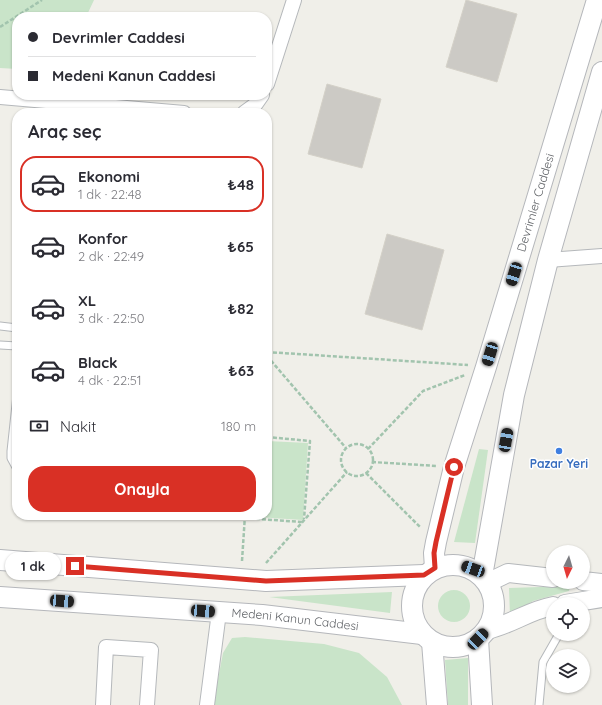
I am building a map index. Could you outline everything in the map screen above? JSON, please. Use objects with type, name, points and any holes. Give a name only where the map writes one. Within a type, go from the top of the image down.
[{"type":"main road","name":"Devrimler Caddesi","points":[[430,572],[454,467],[486,367],[597,0]]},
{"type":"main road","points":[[485,579],[514,395],[548,260],[602,72]]},
{"type":"main road","points":[[0,560],[266,581],[430,572]]},
{"type":"main road","points":[[447,564],[461,565],[473,569],[485,579],[490,586],[494,597],[495,608],[492,620],[482,635],[468,645],[445,647],[427,638],[415,624],[411,611],[412,598],[416,586],[430,572],[447,564]]},
{"type":"main road","name":"Medeni Kanun Caddesi","points":[[0,597],[262,615],[427,638]]},
{"type":"main road","points":[[482,635],[482,705]]},
{"type":"main road","points":[[427,638],[437,705]]},
{"type":"street","points":[[272,68],[294,0]]},
{"type":"street","points":[[0,97],[12,98]]},
{"type":"street","points":[[34,100],[126,108]]},
{"type":"street","points":[[548,260],[602,256]]},
{"type":"street","points":[[485,579],[508,573],[546,577]]},
{"type":"street","points":[[590,582],[602,583]]},
{"type":"street","points":[[590,600],[602,598]]},
{"type":"street","points":[[482,635],[546,608]]},
{"type":"street","points":[[207,705],[219,612]]},
{"type":"street","points":[[103,705],[106,647],[151,650],[147,705]]},
{"type":"lane","points":[[0,326],[12,327]]},
{"type":"lane","points":[[0,345],[12,346]]},
{"type":"lane","points":[[12,442],[12,460]]},
{"type":"lane","points":[[539,705],[543,662],[555,641]]},
{"type":"path","points":[[23,12],[42,0]]},
{"type":"path","points":[[0,27],[12,19]]},
{"type":"path","points":[[272,352],[486,367]]},
{"type":"path","points":[[272,362],[346,448]]},
{"type":"path","points":[[368,449],[423,391],[486,367]]},
{"type":"path","points":[[272,437],[310,441],[303,521]]},
{"type":"path","points":[[354,444],[358,444],[368,449],[371,453],[372,462],[370,469],[366,473],[356,476],[347,472],[341,464],[342,454],[346,448],[354,444]]},
{"type":"path","points":[[372,462],[454,467]]},
{"type":"path","points":[[246,579],[303,521],[347,472]]},
{"type":"path","points":[[366,473],[436,542]]},
{"type":"path","points":[[272,519],[303,521]]},
{"type":"path","points":[[244,520],[246,579]]},
{"type":"green space","points":[[0,0],[94,0],[88,12],[12,12],[12,69],[0,68]]},
{"type":"green space","points":[[272,441],[308,443],[303,520],[272,518]]},
{"type":"green space","points":[[479,449],[488,450],[475,543],[454,542]]},
{"type":"green space","points":[[546,587],[546,589],[569,589],[569,591],[533,601],[510,616],[509,588]]},
{"type":"green space","points":[[451,590],[457,590],[467,597],[470,606],[469,612],[463,619],[457,622],[451,622],[441,615],[438,609],[438,603],[445,593]]},
{"type":"green space","points":[[392,592],[390,613],[269,597]]},
{"type":"green space","points":[[245,637],[324,644],[359,653],[387,677],[402,705],[213,705],[223,653],[232,638]]},
{"type":"green space","points":[[468,658],[468,705],[448,705],[445,660]]},
{"type":"building","points":[[466,0],[517,14],[497,82],[446,67]]},
{"type":"building","points":[[327,84],[381,99],[362,168],[308,154]]},
{"type":"building","points":[[387,234],[444,250],[422,330],[365,314]]},
{"type":"place","name":"Pazar Yeri","points":[[559,451]]},
{"type":"route","points":[[75,566],[266,581],[424,575],[435,568],[434,553],[436,542],[454,467]]}]
